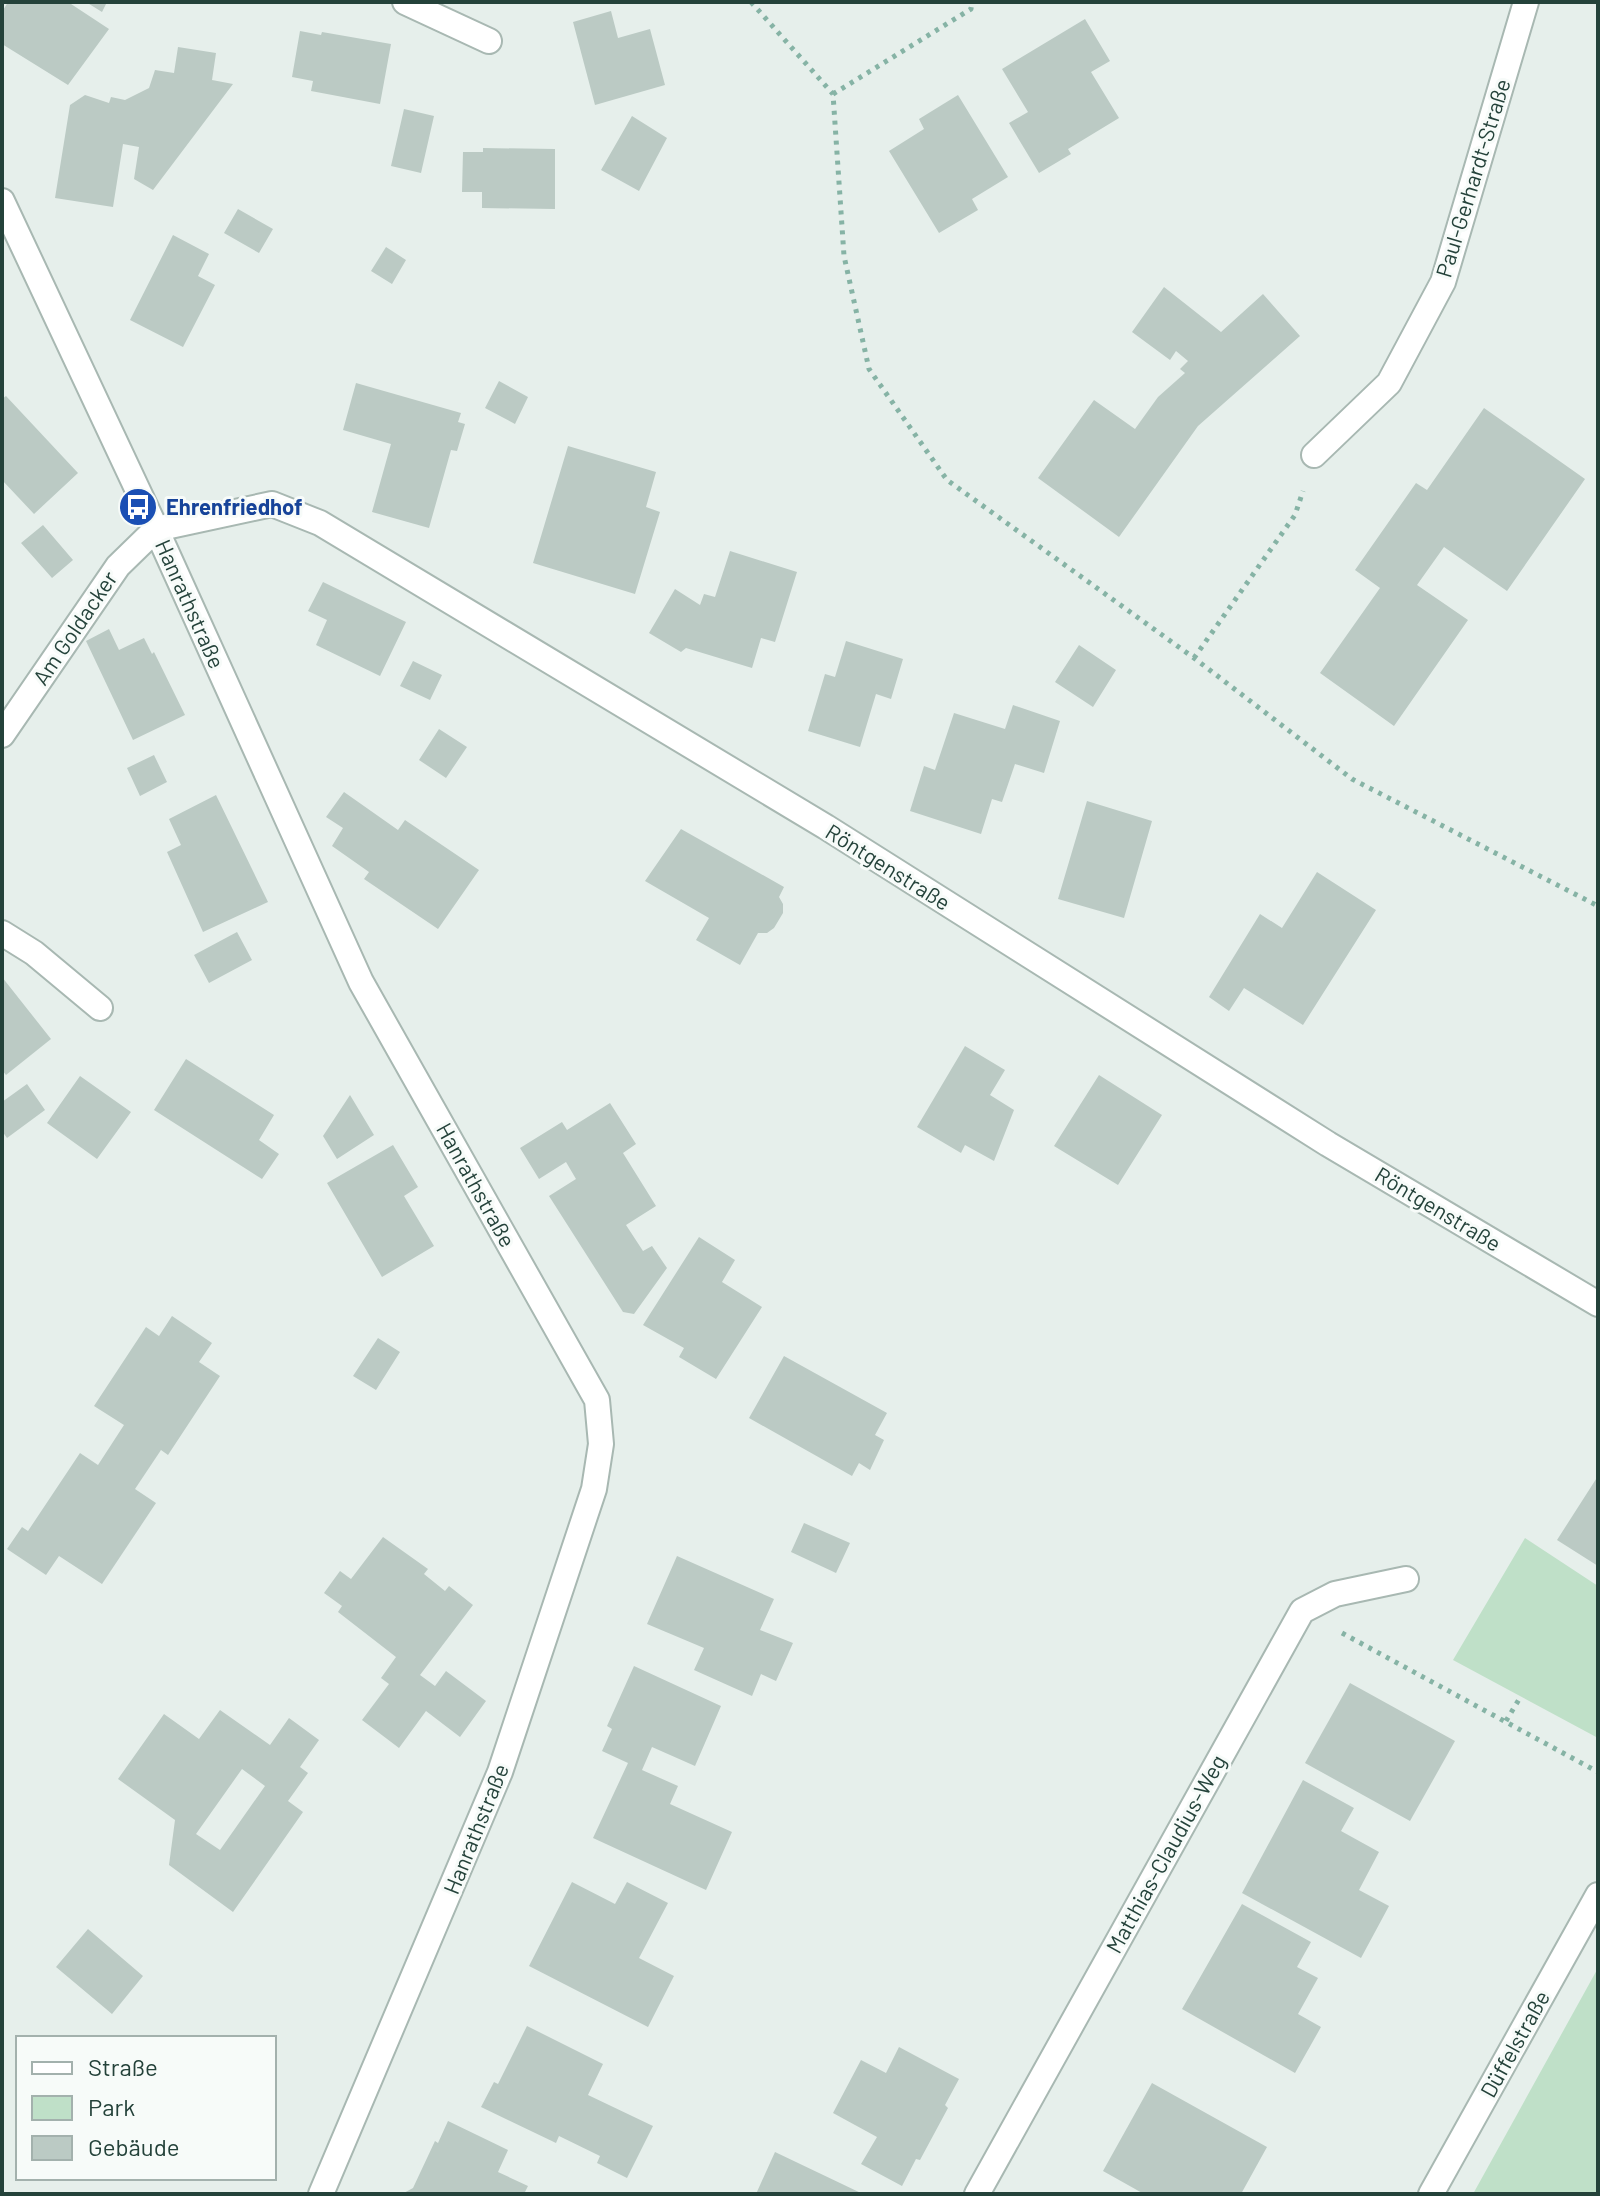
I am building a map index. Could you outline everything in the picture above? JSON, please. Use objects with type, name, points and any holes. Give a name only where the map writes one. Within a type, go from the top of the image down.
[{"type":"street","points":[[405,2],[489,41]]},
{"type":"street","name":"Paul-Gerhardt-Straße","points":[[1314,455],[1389,383],[1443,282],[1526,2]]},
{"type":"street","name":"Hanrathstraße","points":[[2,201],[156,529],[361,982],[597,1400],[601,1444],[594,1489],[500,1772],[321,2194]]},
{"type":"street","name":"Röntgenstraße","points":[[156,529],[272,504],[320,523],[826,827],[1328,1144],[1598,1304]]},
{"type":"street","name":"Am Goldacker","points":[[2,735],[118,566],[156,529]]},
{"type":"street","points":[[2,933],[34,953],[100,1008]]},
{"type":"street","points":[[1302,1611],[1335,1594],[1406,1579]]},
{"type":"street","name":"Matthias-Claudius-Weg","points":[[977,2194],[1302,1611]]},
{"type":"street","name":"Düffelstraße","points":[[1431,2194],[1598,1895]]},
{"type":"path","points":[[751,2],[833,94],[844,256],[869,369],[947,480],[1194,658],[1352,779],[1598,906]]},
{"type":"path","points":[[833,94],[971,9],[972,2]]},
{"type":"path","points":[[1194,658],[1295,515],[1314,455]]},
{"type":"path","points":[[1302,1611],[1598,1772]]},
{"type":"path","points":[[1506,1721],[1521,1696]]},
{"type":"green space","points":[[1525,1538],[1598,1586],[1598,1738],[1453,1660]]},
{"type":"green space","points":[[1598,1968],[1598,2194],[1473,2194]]},
{"type":"building","points":[[8,2],[68,2],[109,29],[68,85],[2,44],[2,12]]},
{"type":"building","points":[[86,2],[107,2],[102,12]]},
{"type":"building","points":[[611,11],[618,38],[650,29],[665,85],[595,105],[573,22]]},
{"type":"building","points":[[1085,19],[1110,61],[1091,72],[1119,118],[1068,149],[1071,154],[1039,173],[1009,123],[1028,112],[1002,69]]},
{"type":"building","points":[[300,31],[391,44],[380,104],[311,91],[313,81],[292,77]]},
{"type":"building","points":[[178,47],[216,53],[212,80],[233,84],[153,190],[134,179],[139,147],[123,144],[113,207],[55,198],[70,105],[85,95],[109,103],[111,97],[125,100],[149,88],[155,70],[174,73]]},
{"type":"building","points":[[958,95],[1008,177],[972,199],[978,210],[939,233],[889,151],[924,129],[919,119]]},
{"type":"building","points":[[404,109],[434,116],[421,173],[391,166]]},
{"type":"building","points":[[632,116],[667,138],[639,191],[601,170]]},
{"type":"building","points":[[483,148],[555,149],[555,209],[482,208],[482,192],[462,192],[463,152],[483,152]]},
{"type":"building","points":[[238,209],[273,229],[259,253],[224,233]]},
{"type":"building","points":[[173,235],[209,254],[198,276],[215,285],[183,347],[130,320]]},
{"type":"building","points":[[386,247],[406,260],[392,284],[371,271]]},
{"type":"building","points":[[1164,287],[1221,332],[1263,294],[1300,336],[1198,426],[1119,537],[1038,478],[1094,400],[1135,429],[1158,397],[1185,373],[1180,369],[1188,361],[1176,351],[1170,360],[1132,332]]},
{"type":"building","points":[[499,381],[528,397],[515,424],[485,408]]},
{"type":"building","points":[[356,383],[461,413],[458,422],[465,424],[457,451],[451,450],[429,528],[372,512],[391,444],[343,430]]},
{"type":"building","points":[[6,396],[78,473],[34,514],[2,480],[2,399]]},
{"type":"building","points":[[1484,408],[1585,479],[1507,591],[1444,547],[1417,585],[1468,620],[1394,726],[1320,673],[1380,588],[1355,570],[1416,483],[1427,490]]},
{"type":"building","points":[[568,446],[656,472],[646,507],[660,512],[635,594],[533,563]]},
{"type":"building","points":[[43,525],[73,560],[52,578],[21,543]]},
{"type":"building","points":[[730,551],[797,572],[775,642],[761,638],[752,668],[686,648],[681,652],[649,633],[675,589],[700,605],[704,594],[715,597]]},
{"type":"building","points":[[323,582],[406,622],[380,676],[316,645],[327,620],[308,611]]},
{"type":"building","points":[[109,629],[119,650],[144,638],[185,715],[133,740],[86,641]]},
{"type":"building","points":[[846,641],[903,659],[891,699],[876,694],[860,747],[808,731],[825,674],[835,677]]},
{"type":"building","points":[[1079,645],[1116,670],[1093,707],[1055,682]]},
{"type":"building","points":[[413,661],[442,675],[430,700],[400,686]]},
{"type":"building","points":[[1013,705],[1060,721],[1044,773],[1015,764],[1002,802],[992,799],[981,834],[910,811],[924,766],[935,770],[954,713],[1005,729]]},
{"type":"building","points":[[439,729],[467,747],[446,778],[419,760]]},
{"type":"building","points":[[154,755],[167,782],[140,796],[127,768]]},
{"type":"building","points":[[344,792],[398,830],[405,820],[479,870],[438,929],[364,879],[369,872],[332,846],[343,828],[326,817]]},
{"type":"building","points":[[216,795],[268,902],[203,932],[167,852],[181,845],[169,819]]},
{"type":"building","points":[[1087,801],[1152,821],[1124,918],[1058,899]]},
{"type":"building","points":[[681,829],[784,887],[779,897],[783,913],[774,928],[767,933],[758,933],[740,965],[696,940],[709,918],[645,881]]},
{"type":"building","points":[[1317,872],[1376,910],[1303,1025],[1244,988],[1229,1011],[1209,997],[1260,914],[1282,928]]},
{"type":"building","points":[[237,932],[252,960],[209,983],[194,955]]},
{"type":"building","points":[[2,977],[51,1039],[6,1075],[2,1070]]},
{"type":"building","points":[[965,1046],[1005,1070],[990,1095],[1014,1110],[994,1161],[965,1145],[961,1153],[917,1127]]},
{"type":"building","points":[[186,1059],[274,1115],[259,1140],[279,1154],[262,1179],[154,1110]]},
{"type":"building","points":[[1099,1075],[1162,1115],[1118,1185],[1054,1146]]},
{"type":"building","points":[[80,1076],[131,1112],[97,1159],[47,1123]]},
{"type":"building","points":[[27,1084],[45,1110],[7,1138],[2,1131],[2,1102]]},
{"type":"building","points":[[350,1095],[374,1135],[337,1159],[323,1136]]},
{"type":"building","points":[[610,1103],[636,1144],[623,1153],[656,1206],[626,1225],[643,1251],[652,1246],[667,1268],[634,1314],[623,1312],[549,1196],[576,1179],[566,1162],[539,1179],[520,1148],[562,1122],[567,1130]]},
{"type":"building","points":[[393,1145],[418,1187],[404,1196],[434,1246],[382,1277],[327,1183]]},
{"type":"building","points":[[699,1237],[735,1260],[722,1282],[762,1307],[716,1379],[679,1357],[684,1348],[643,1325]]},
{"type":"building","points":[[172,1316],[212,1343],[199,1362],[220,1376],[168,1455],[161,1450],[135,1489],[156,1503],[102,1584],[59,1556],[46,1575],[7,1549],[22,1527],[28,1531],[80,1453],[98,1465],[124,1425],[94,1406],[146,1327],[159,1336]]},
{"type":"building","points":[[378,1338],[400,1352],[376,1390],[353,1376]]},
{"type":"building","points":[[784,1356],[887,1413],[875,1435],[884,1440],[870,1470],[859,1463],[852,1476],[749,1418]]},
{"type":"building","points":[[1598,1476],[1598,1566],[1557,1540]]},
{"type":"building","points":[[804,1523],[850,1543],[836,1573],[791,1552]]},
{"type":"building","points":[[383,1537],[428,1569],[424,1574],[445,1591],[449,1586],[473,1605],[420,1675],[435,1686],[446,1671],[486,1701],[460,1737],[426,1711],[399,1748],[362,1720],[389,1684],[381,1678],[396,1657],[338,1612],[342,1606],[324,1593],[340,1571],[351,1579]]},
{"type":"building","points":[[677,1556],[774,1599],[760,1630],[793,1643],[776,1681],[761,1674],[752,1696],[694,1670],[704,1648],[647,1624]]},
{"type":"building","points":[[634,1666],[721,1706],[695,1766],[652,1747],[642,1770],[678,1786],[670,1804],[732,1832],[706,1890],[593,1838],[628,1763],[602,1751],[612,1729],[607,1726]]},
{"type":"building","points":[[1350,1683],[1455,1741],[1410,1821],[1305,1763]]},
{"type":"building","points":[[220,1710],[270,1745],[289,1718],[319,1740],[300,1767],[308,1773],[288,1801],[303,1812],[233,1912],[169,1865],[175,1820],[118,1779],[164,1714],[199,1739]],"holes":[[[242,1769],[265,1786],[220,1850],[196,1834]]]},
{"type":"building","points":[[1303,1780],[1354,1808],[1341,1831],[1379,1852],[1359,1890],[1389,1906],[1361,1958],[1242,1893]]},
{"type":"building","points":[[572,1882],[615,1904],[627,1882],[668,1903],[639,1958],[674,1976],[648,2027],[529,1966]]},
{"type":"building","points":[[1242,1904],[1311,1942],[1297,1967],[1318,1978],[1298,2014],[1321,2027],[1295,2073],[1182,2009]]},
{"type":"building","points":[[88,1929],[143,1976],[112,2014],[56,1967]]},
{"type":"building","points":[[527,2026],[603,2064],[588,2095],[653,2126],[627,2178],[597,2163],[600,2156],[559,2136],[556,2143],[481,2107],[494,2082],[498,2084]]},
{"type":"building","points":[[899,2047],[959,2079],[945,2105],[948,2108],[902,2186],[861,2164],[877,2137],[833,2113],[861,2060],[886,2073]]},
{"type":"building","points":[[1152,2083],[1267,2147],[1241,2194],[1144,2194],[1103,2171]]},
{"type":"building","points":[[448,2121],[508,2150],[498,2172],[528,2186],[524,2194],[402,2194],[413,2188]]},
{"type":"building","points":[[775,2152],[863,2194],[756,2194]]},
{"type":"place","name":"Ehrenfriedhof","points":[[138,507]]}]
